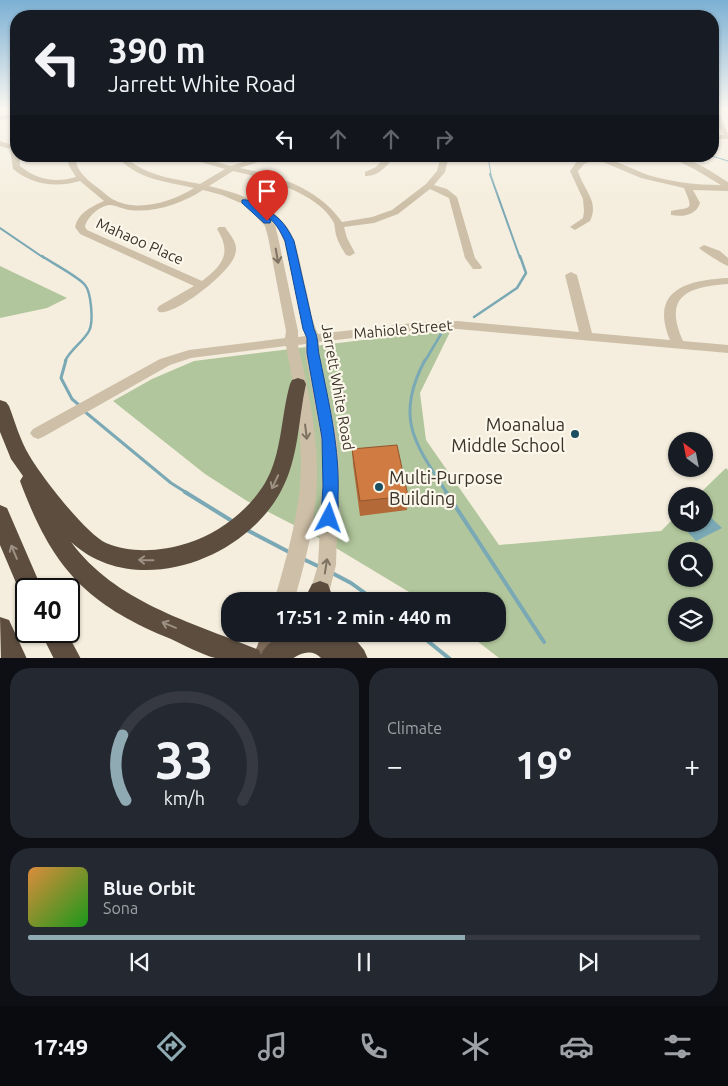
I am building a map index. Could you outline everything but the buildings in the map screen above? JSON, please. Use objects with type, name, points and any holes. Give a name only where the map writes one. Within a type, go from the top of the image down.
[{"type":"highway","points":[[21,459],[74,531],[89,544],[106,554],[136,560],[168,559],[215,543],[240,527],[268,497],[284,458],[297,374]]},
{"type":"highway","points":[[0,406],[41,510],[67,556],[80,572],[97,587],[122,604],[250,658]]},
{"type":"highway","points":[[0,514],[7,536],[25,578]]},
{"type":"highway","points":[[0,629],[14,658]]},
{"type":"highway","points":[[272,658],[284,648],[314,640],[325,644],[338,658]]},
{"type":"highway","points":[[342,642],[355,658]]},
{"type":"highway","points":[[59,643],[68,658]]},
{"type":"main road","points":[[262,658],[269,642]]},
{"type":"street","points":[[15,162],[16,167],[35,181],[58,183],[81,178]]},
{"type":"street","points":[[72,162],[81,178],[110,202],[133,207],[162,205],[186,197],[233,168],[247,162]]},
{"type":"street","name":"Jarrett White Road","points":[[126,162],[141,171],[225,193],[245,201],[268,212],[285,231],[309,329],[313,338],[314,362],[329,438],[331,477],[327,565],[321,592]]},
{"type":"street","points":[[208,162],[288,183],[312,197],[340,225],[344,243],[350,253]]},
{"type":"street","points":[[368,174],[378,169],[385,162]]},
{"type":"street","points":[[340,225],[374,220],[389,215],[429,186],[441,172],[444,162]]},
{"type":"street","points":[[575,227],[587,219],[590,210],[587,197],[575,176],[574,170],[581,162]]},
{"type":"street","points":[[609,162],[654,180],[688,188],[728,187]]},
{"type":"street","points":[[685,162],[728,187]]},
{"type":"street","points":[[429,186],[444,191],[453,197],[470,258],[477,267]]},
{"type":"street","points":[[674,213],[687,213],[694,207],[694,200],[688,188]]},
{"type":"street","name":"Jarrett White Road","points":[[245,201],[264,218],[272,232],[292,331],[291,341],[307,437],[308,485],[300,540],[286,592]]},
{"type":"street","name":"Mahaoo Place","points":[[110,202],[93,210],[82,219],[80,224],[83,232],[202,285]]},
{"type":"street","points":[[163,309],[219,273],[230,257],[231,243],[222,229]]},
{"type":"street","points":[[704,248],[716,253],[728,263]]},
{"type":"street","points":[[571,275],[586,336]]},
{"type":"street","points":[[678,344],[668,312],[675,297],[698,284],[728,281]]},
{"type":"street","name":"Mahiole Street","points":[[38,432],[165,362],[189,354],[313,338],[413,326],[450,325],[485,326],[728,349]]},
{"type":"green space","points":[[0,266],[67,298],[47,308],[0,318]]},
{"type":"green space","points":[[450,332],[420,393],[426,440],[499,545],[661,531],[668,524],[668,532],[713,532],[713,487],[706,487],[726,468],[728,470],[728,658],[499,658],[478,642],[506,642],[506,592],[409,592],[321,539],[247,501],[205,474],[113,401],[152,379],[194,361],[419,333]]},
{"type":"water","points":[[713,520],[722,528],[696,541],[688,532],[713,532]]},
{"type":"waterway","points":[[719,158],[728,161]]},
{"type":"waterway","points":[[489,162],[491,175]]},
{"type":"waterway","points":[[490,174],[520,258]]},
{"type":"waterway","points":[[0,228],[44,258]]},
{"type":"waterway","points":[[42,256],[82,282],[89,294],[92,314],[91,327],[84,339],[65,361]]},
{"type":"waterway","points":[[474,317],[517,288],[526,273],[520,256]]},
{"type":"waterway","points":[[425,361],[441,334]]},
{"type":"waterway","points":[[66,360],[61,378],[72,399],[79,405]]},
{"type":"waterway","points":[[425,360],[416,380],[411,398],[410,415],[412,430],[426,460],[447,493]]},
{"type":"waterway","points":[[84,411],[171,483],[187,493]]},
{"type":"waterway","points":[[185,492],[232,521]]},
{"type":"waterway","points":[[446,492],[544,642]]},
{"type":"waterway","points":[[245,529],[289,552]]},
{"type":"waterway","points":[[303,559],[320,567]]},
{"type":"waterway","points":[[332,573],[364,592]]},
{"type":"waterway","points":[[429,642],[449,658]]},
{"type":"place","name":"Moanalua Middle School","points":[[575,434]]},
{"type":"place","name":"Multi-Purpose Building","points":[[379,487]]},
{"type":"route","points":[[267,221],[245,201],[273,216],[285,231],[289,241],[309,329],[313,338],[312,353],[329,438],[331,506],[329,518]]}]
